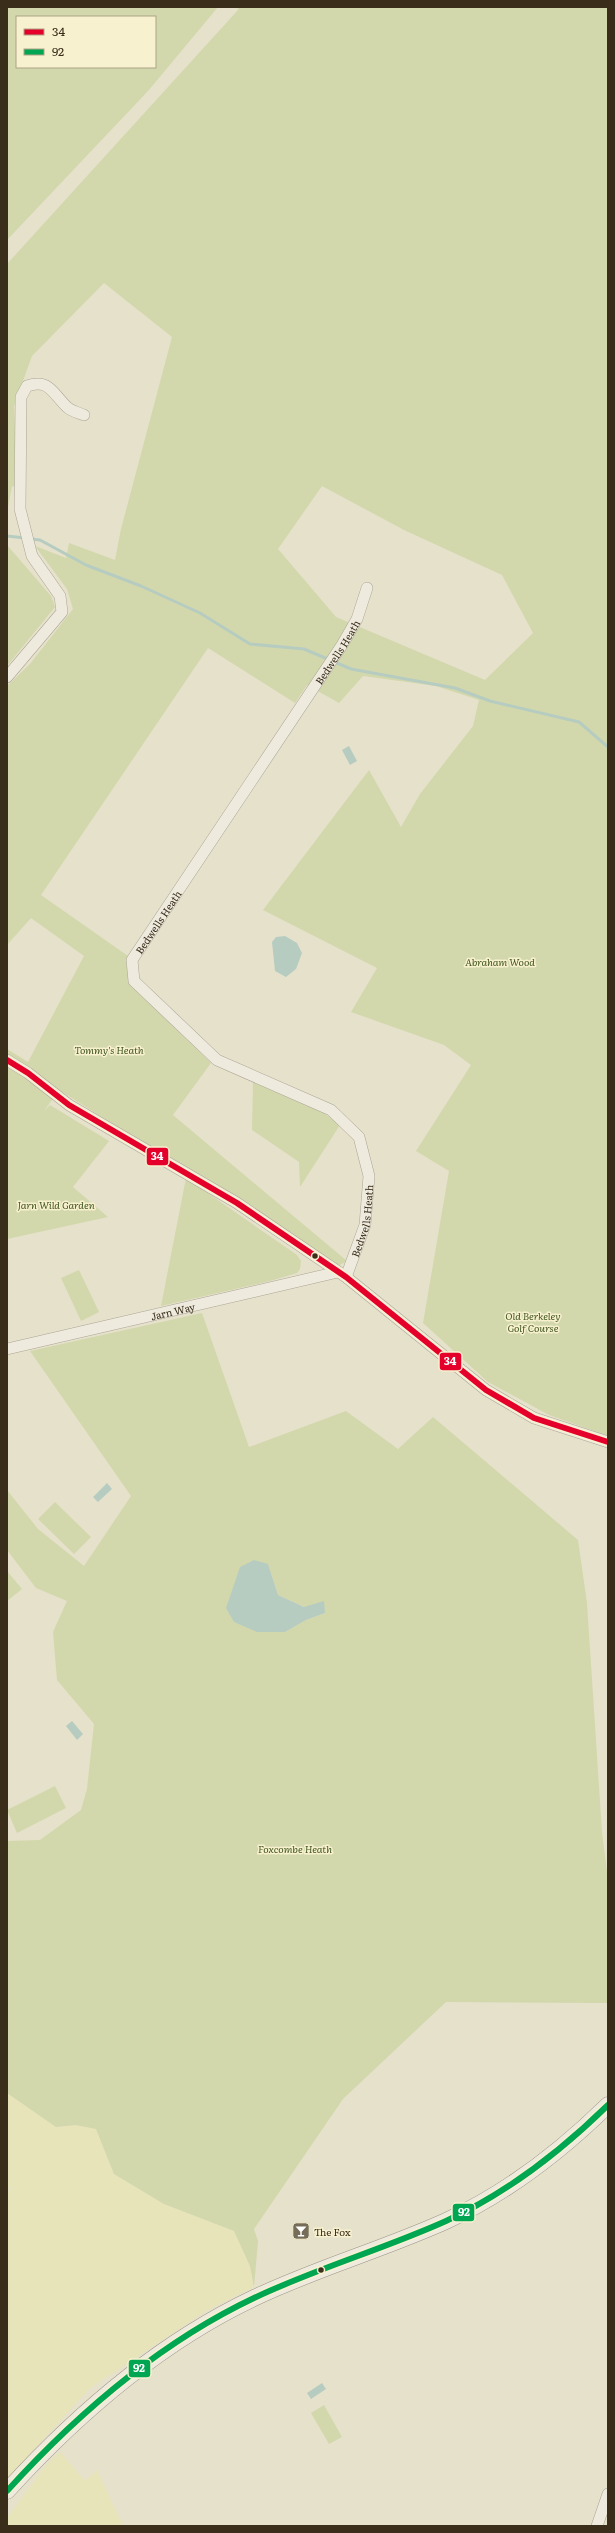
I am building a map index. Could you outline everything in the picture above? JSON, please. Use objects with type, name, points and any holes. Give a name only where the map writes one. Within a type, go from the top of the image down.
[{"type":"street","points":[[7,677],[62,612],[60,596],[32,556],[20,509],[21,396],[27,386],[37,382],[47,386],[68,408],[84,415]]},
{"type":"street","name":"Bedwells Heath","points":[[342,1275],[365,1225],[369,1176],[359,1137],[331,1110],[217,1060],[134,981],[132,960],[342,645],[357,619],[367,588]]},
{"type":"street","points":[[7,1060],[28,1073],[69,1105],[237,1203],[342,1275],[486,1390],[534,1418],[608,1442]]},
{"type":"street","name":"Jarn Way","points":[[7,1349],[342,1275]]},
{"type":"street","points":[[7,2492],[90,2408],[175,2342],[259,2296],[447,2220],[495,2195],[548,2158],[608,2105]]},
{"type":"street","points":[[597,2526],[608,2494]]},
{"type":"shaded area","points":[[349,746],[357,761],[350,765],[342,750]]},
{"type":"shaded area","points":[[285,936],[297,943],[302,953],[296,969],[286,977],[275,971],[272,942],[276,937]]},
{"type":"shaded area","points":[[107,1483],[112,1489],[98,1502],[93,1497]]},
{"type":"shaded area","points":[[254,1560],[268,1564],[278,1595],[304,1607],[324,1601],[325,1613],[306,1620],[285,1632],[257,1632],[234,1622],[226,1608],[240,1567]]},
{"type":"shaded area","points":[[72,1721],[83,1734],[77,1740],[66,1726]]},
{"type":"shaded area","points":[[7,2093],[56,2127],[76,2125],[96,2129],[114,2174],[164,2204],[234,2231],[250,2266],[254,2287],[206,2311],[89,2389],[7,2479],[7,2192],[14,2186],[7,2189]]},
{"type":"shaded area","points":[[322,2383],[326,2389],[311,2399],[307,2393]]},
{"type":"shaded area","points":[[60,2452],[85,2481],[97,2470],[123,2526],[7,2526],[7,2518],[47,2464]]},
{"type":"green space","points":[[7,7],[218,7],[148,91],[7,240]]},
{"type":"green space","points":[[238,7],[608,7],[608,1436],[549,1415],[488,1382],[423,1323],[449,1171],[416,1151],[471,1065],[444,1045],[351,1012],[377,968],[263,910],[369,770],[401,827],[420,794],[473,726],[479,700],[436,686],[363,676],[339,703],[307,685],[295,703],[208,648],[41,895],[128,956],[129,978],[133,987],[211,1063],[173,1115],[347,1261],[338,1266],[59,1090],[44,1111],[50,1105],[109,1141],[73,1187],[108,1217],[7,1239],[7,1049],[28,1062],[84,956],[31,918],[7,945],[7,686],[30,664],[73,609],[67,589],[35,546],[66,558],[69,543],[115,560],[121,529],[172,337],[104,283],[32,356],[14,406],[17,488],[12,486],[7,512],[7,264],[238,10]],"holes":[[[322,486],[404,530],[502,575],[533,633],[485,680],[336,617],[278,549]]]},
{"type":"green space","points":[[7,545],[51,596],[55,607],[7,666]]},
{"type":"green space","points":[[253,1081],[313,1105],[340,1125],[300,1187],[299,1162],[252,1130]]},
{"type":"green space","points":[[186,1178],[297,1255],[301,1261],[300,1269],[297,1273],[270,1281],[161,1306]]},
{"type":"green space","points":[[79,1270],[99,1312],[81,1321],[61,1278]]},
{"type":"green space","name":"Foxcombe Heath","points":[[202,1313],[249,1447],[346,1411],[398,1449],[433,1417],[578,1540],[587,1603],[602,1832],[608,1880],[608,2003],[446,2002],[343,2099],[254,2229],[258,2241],[254,2287],[250,2266],[234,2231],[164,2204],[114,2174],[96,2129],[76,2125],[56,2127],[7,2093],[7,1841],[40,1840],[81,1810],[87,1789],[94,1724],[57,1680],[53,1632],[67,1601],[36,1588],[7,1550],[7,1490],[38,1529],[84,1566],[131,1496],[30,1351]],"holes":[[[268,1564],[278,1595],[304,1607],[325,1613],[306,1620],[285,1632]]]},
{"type":"green space","points":[[55,1502],[91,1537],[74,1554],[38,1519]]},
{"type":"green space","points":[[7,1571],[22,1589],[7,1601]]},
{"type":"green space","points":[[55,1786],[66,1808],[17,1833],[7,1810]]},
{"type":"green space","points":[[324,2405],[342,2437],[329,2444],[311,2413]]},
{"type":"waterway","points":[[7,536],[25,538]]},
{"type":"waterway","points":[[31,539],[40,540],[86,565],[141,586],[200,613],[250,644],[304,649],[351,669],[455,688],[490,701],[579,722],[608,747]]},
{"type":"transit line","name":"34","points":[[7,1060],[28,1073],[69,1105],[237,1203],[346,1277],[486,1390],[534,1418],[608,1442]]},
{"type":"transit line","name":"92","points":[[7,2491],[34,2462],[91,2408],[121,2382],[185,2336],[219,2316],[278,2287],[399,2241],[469,2210],[512,2184],[552,2155],[608,2105]]},
{"type":"place","name":"The Fox","points":[[301,2231]]},
{"type":"park label","name":"Abraham Wood","points":[[500,961]]},
{"type":"park label","name":"Tommy's Heath","points":[[109,1049]]},
{"type":"park label","name":"Jarn Wild Garden","points":[[56,1204]]},
{"type":"park label","name":"Old Berkeley Golf Course","points":[[533,1320]]}]
